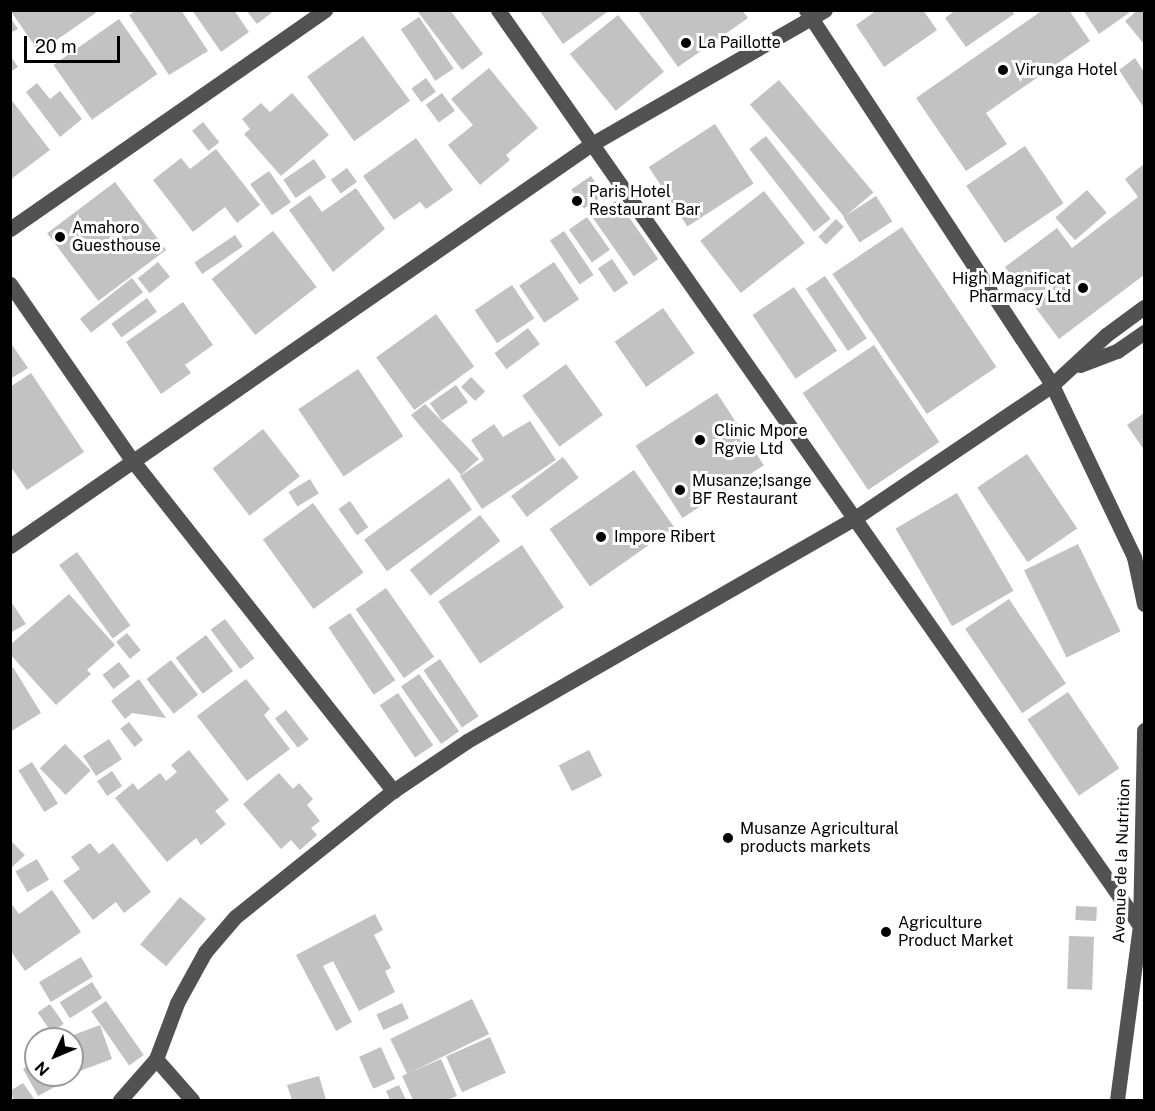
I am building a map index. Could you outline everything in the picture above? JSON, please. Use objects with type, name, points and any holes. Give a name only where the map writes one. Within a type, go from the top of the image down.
[{"type":"street","points":[[10,229],[325,10]]},
{"type":"street","points":[[498,10],[590,145],[855,518],[1140,926]]},
{"type":"street","points":[[10,546],[590,145],[814,14],[1052,385],[1134,556],[1144,604]]},
{"type":"street","points":[[10,284],[132,460],[393,791]]},
{"type":"street","points":[[120,1101],[156,1059],[188,982],[205,952],[235,917],[393,791],[467,741],[855,518],[1052,385],[1074,368],[1106,335],[1144,307]]},
{"type":"street","points":[[1074,368],[1117,351],[1144,332]]},
{"type":"street","name":"Avenue de la Nutrition","points":[[1116,1101],[1140,926],[1144,730]]},
{"type":"street","points":[[156,1059],[192,1101]]},
{"type":"building","points":[[10,10],[100,10],[39,52]]},
{"type":"building","points":[[137,10],[181,10],[208,51],[169,75],[129,15]]},
{"type":"building","points":[[192,10],[234,10],[249,32],[221,52]]},
{"type":"building","points":[[246,10],[275,10],[257,24]]},
{"type":"building","points":[[450,10],[483,54],[462,70],[418,12]]},
{"type":"building","points":[[539,10],[610,10],[563,44]]},
{"type":"building","name":"La Paillotte","points":[[637,10],[742,10],[748,18],[678,67]]},
{"type":"building","points":[[877,10],[923,10],[937,30],[884,67],[856,25]]},
{"type":"building","points":[[956,10],[1012,10],[1014,14],[966,47],[945,18]]},
{"type":"building","name":"Virunga Hotel","points":[[1043,10],[1069,10],[1090,41],[986,113],[1007,144],[966,171],[916,98]]},
{"type":"building","points":[[1083,10],[1133,10],[1099,34]]},
{"type":"building","points":[[1138,10],[1144,10],[1144,44],[1125,21]]},
{"type":"building","points":[[618,15],[664,72],[616,111],[570,54]]},
{"type":"building","points":[[10,17],[18,29],[10,33]]},
{"type":"building","points":[[419,17],[454,68],[435,81],[401,29]]},
{"type":"building","points":[[119,19],[157,74],[92,120],[53,65]]},
{"type":"building","points":[[363,36],[410,101],[354,141],[307,77]]},
{"type":"building","points":[[10,55],[18,67],[10,72]]},
{"type":"building","points":[[1135,58],[1144,72],[1144,108],[1119,70]]},
{"type":"building","points":[[489,68],[538,128],[506,155],[510,160],[480,185],[448,145],[473,125],[451,99]]},
{"type":"building","points":[[426,78],[436,92],[421,102],[411,89]]},
{"type":"building","points":[[779,80],[873,193],[844,217],[750,104]]},
{"type":"building","points":[[37,83],[50,99],[60,91],[82,119],[60,137],[26,92]]},
{"type":"building","points":[[292,93],[329,135],[281,176],[244,134],[250,129],[242,119],[261,103],[270,112]]},
{"type":"building","points":[[442,93],[455,111],[439,123],[426,105]]},
{"type":"building","points":[[10,98],[50,150],[10,180]]},
{"type":"building","points":[[203,122],[219,142],[208,151],[192,131]]},
{"type":"building","points":[[715,124],[754,184],[687,227],[649,167]]},
{"type":"building","points":[[766,136],[831,219],[814,232],[749,149]]},
{"type":"building","points":[[416,138],[453,190],[426,209],[420,202],[394,220],[363,176]]},
{"type":"building","points":[[1025,146],[1064,203],[1005,243],[966,186]]},
{"type":"building","points":[[216,149],[260,205],[237,223],[225,207],[193,232],[153,180],[181,158],[190,169]]},
{"type":"building","points":[[314,159],[326,177],[296,198],[283,180]]},
{"type":"building","points":[[1144,164],[1144,275],[1059,339],[1005,267],[1057,228],[1072,248],[1138,197],[1125,179]]},
{"type":"building","points":[[347,168],[357,182],[341,194],[331,180]]},
{"type":"building","points":[[269,171],[291,202],[272,215],[250,184]]},
{"type":"building","points":[[591,176],[604,195],[584,208],[571,189]]},
{"type":"building","name":"Amahoro Guesthouse","points":[[115,182],[166,250],[98,301],[47,233]]},
{"type":"building","points":[[356,188],[385,229],[333,272],[289,210],[310,195],[322,212]]},
{"type":"building","points":[[1087,190],[1107,213],[1075,240],[1055,218]]},
{"type":"building","points":[[764,191],[805,243],[741,293],[700,241]]},
{"type":"building","points":[[876,196],[892,221],[860,242],[843,217]]},
{"type":"building","points":[[617,200],[658,259],[634,276],[592,217]]},
{"type":"building","points":[[587,217],[610,250],[592,262],[569,230]]},
{"type":"building","points":[[836,219],[844,227],[826,244],[818,237]]},
{"type":"building","points":[[902,227],[997,367],[927,414],[832,274]]},
{"type":"building","points":[[273,231],[317,287],[255,335],[212,279]]},
{"type":"building","points":[[564,231],[594,275],[580,284],[550,241]]},
{"type":"building","points":[[235,235],[243,247],[202,274],[194,262]]},
{"type":"building","points":[[612,259],[628,283],[614,293],[598,269]]},
{"type":"building","points":[[158,262],[170,277],[150,293],[138,278]]},
{"type":"building","points":[[554,262],[579,299],[544,323],[519,285]]},
{"type":"building","points":[[825,276],[867,338],[848,351],[806,289]]},
{"type":"building","points":[[132,278],[143,292],[91,333],[80,319]]},
{"type":"building","points":[[512,285],[534,318],[497,343],[475,310]]},
{"type":"building","points":[[794,287],[837,351],[796,379],[753,315]]},
{"type":"building","points":[[147,298],[157,312],[121,338],[111,324]]},
{"type":"building","points":[[183,302],[213,345],[185,365],[191,373],[161,394],[126,342]]},
{"type":"building","points":[[663,308],[695,353],[646,387],[615,342]]},
{"type":"building","points":[[436,314],[474,367],[414,410],[376,357]]},
{"type":"building","points":[[528,328],[540,344],[506,369],[494,353]]},
{"type":"building","points":[[10,342],[28,368],[10,379]]},
{"type":"building","points":[[874,345],[939,442],[868,490],[803,393]]},
{"type":"building","points":[[566,364],[603,415],[559,447],[522,396]]},
{"type":"building","points":[[358,369],[403,436],[344,476],[298,409]]},
{"type":"building","points":[[31,373],[84,452],[27,490],[10,466],[10,387]]},
{"type":"building","points":[[471,377],[485,391],[475,401],[461,387]]},
{"type":"building","points":[[456,385],[468,402],[442,421],[430,403]]},
{"type":"building","points":[[717,393],[764,465],[682,518],[636,446]]},
{"type":"building","points":[[425,404],[479,459],[461,475],[411,415]]},
{"type":"building","points":[[1144,413],[1144,450],[1127,425]]},
{"type":"building","points":[[530,421],[556,460],[482,509],[460,476],[484,460],[471,440],[494,424],[503,437]]},
{"type":"building","points":[[263,429],[300,476],[250,516],[213,468]]},
{"type":"building","points":[[1027,454],[1077,529],[1028,562],[977,488]]},
{"type":"building","points":[[563,457],[579,478],[527,517],[511,496]]},
{"type":"building","points":[[634,470],[674,527],[590,586],[550,529]]},
{"type":"building","points":[[449,478],[472,510],[387,571],[364,540]]},
{"type":"building","points":[[310,479],[319,494],[297,506],[289,492]]},
{"type":"building","points":[[957,493],[1014,591],[952,626],[896,528]]},
{"type":"building","points":[[350,501],[368,527],[357,535],[339,509]]},
{"type":"building","points":[[313,503],[364,573],[313,609],[263,539]]},
{"type":"building","points":[[480,515],[500,541],[430,596],[410,570]]},
{"type":"building","points":[[1078,544],[1121,631],[1067,657],[1024,570]]},
{"type":"building","points":[[522,545],[564,607],[480,664],[438,601]]},
{"type":"building","points":[[77,552],[130,626],[113,639],[59,565]]},
{"type":"building","points":[[386,588],[434,657],[404,678],[356,609]]},
{"type":"building","points":[[69,594],[115,645],[87,670],[91,674],[56,705],[10,654],[10,645]]},
{"type":"building","points":[[1009,599],[1066,684],[1022,713],[965,629]]},
{"type":"building","points":[[10,600],[26,624],[10,633]]},
{"type":"building","points":[[350,613],[395,680],[374,695],[328,628]]},
{"type":"building","points":[[225,619],[254,658],[240,669],[211,630]]},
{"type":"building","points":[[127,633],[141,650],[130,659],[116,642]]},
{"type":"building","points":[[206,635],[233,671],[203,694],[176,658]]},
{"type":"building","points":[[440,659],[479,716],[462,727],[423,670]]},
{"type":"building","points":[[171,660],[198,695],[174,714],[147,679]]},
{"type":"building","points":[[119,662],[130,676],[114,689],[102,675]]},
{"type":"building","points":[[13,667],[41,713],[10,732],[10,669]]},
{"type":"building","points":[[419,674],[459,731],[441,744],[401,687]]},
{"type":"building","points":[[139,679],[166,718],[132,713],[125,719],[111,701]]},
{"type":"building","points":[[246,679],[270,709],[264,715],[290,749],[247,781],[197,716]]},
{"type":"building","points":[[1068,692],[1119,768],[1079,796],[1027,719]]},
{"type":"building","points":[[398,693],[433,745],[415,758],[380,705]]},
{"type":"building","points":[[286,710],[309,739],[298,748],[275,719]]},
{"type":"building","points":[[129,722],[143,740],[134,747],[120,729]]},
{"type":"building","points":[[109,739],[122,759],[96,776],[83,756]]},
{"type":"building","points":[[65,744],[91,771],[66,795],[40,768]]},
{"type":"building","points":[[189,750],[229,800],[215,811],[226,824],[201,845],[196,838],[167,862],[115,798],[133,783],[138,790],[160,773],[166,781],[177,772],[171,765]]},
{"type":"building","points":[[589,750],[602,776],[572,791],[559,765]]},
{"type":"building","points":[[32,762],[58,804],[44,812],[18,770]]},
{"type":"building","points":[[112,771],[122,786],[107,796],[97,781]]},
{"type":"building","points":[[279,773],[293,789],[299,783],[313,799],[307,805],[320,821],[311,828],[317,835],[300,850],[291,840],[281,849],[243,804]]},
{"type":"building","points":[[10,840],[25,855],[10,869]]},
{"type":"building","points":[[90,843],[99,854],[113,843],[151,892],[124,913],[116,902],[93,920],[63,881],[80,869],[71,857]]},
{"type":"building","points":[[37,859],[49,880],[27,892],[15,872]]},
{"type":"building","points":[[52,890],[81,932],[25,971],[10,950],[10,902],[19,914]]},
{"type":"building","points":[[180,897],[206,919],[166,966],[140,944]]},
{"type":"building","points":[[1076,906],[1097,907],[1096,921],[1075,920]]},
{"type":"building","points":[[375,914],[383,930],[374,935],[391,968],[385,971],[395,992],[359,1011],[333,961],[323,966],[352,1022],[336,1031],[296,955]]},
{"type":"building","points":[[1069,936],[1094,937],[1092,990],[1067,989]]},
{"type":"building","points":[[81,957],[93,977],[51,1002],[39,982]]},
{"type":"building","points":[[92,982],[102,998],[70,1018],[60,1002]]},
{"type":"building","points":[[472,999],[489,1034],[407,1074],[390,1039]]},
{"type":"building","points":[[106,1001],[144,1055],[129,1065],[91,1011]]},
{"type":"building","points":[[402,1003],[409,1019],[383,1030],[376,1014]]},
{"type":"building","points":[[50,1004],[64,1024],[59,1027],[48,1027],[38,1013]]},
{"type":"building","points":[[100,1025],[112,1059],[84,1070],[84,1031]]},
{"type":"building","points":[[490,1037],[506,1073],[462,1092],[446,1057]]},
{"type":"building","points":[[381,1047],[395,1079],[373,1089],[359,1057]]},
{"type":"building","points":[[441,1059],[457,1096],[447,1100],[413,1100],[402,1076]]},
{"type":"building","points":[[319,1076],[326,1100],[292,1100],[287,1085]]},
{"type":"building","points":[[23,1083],[35,1100],[14,1100],[10,1091]]},
{"type":"building","points":[[399,1085],[406,1100],[390,1100],[386,1091]]},
{"type":"building","points":[[33,1087],[54,1087],[38,1096]]},
{"type":"place","name":"La Paillotte","points":[[686,43]]},
{"type":"place","name":"Virunga Hotel","points":[[1003,70]]},
{"type":"place","name":"Paris Hotel Restaurant Bar","points":[[577,201]]},
{"type":"place","name":"Amahoro Guesthouse","points":[[60,237]]},
{"type":"place","name":"High Magnificat Pharmacy Ltd","points":[[1083,288]]},
{"type":"place","name":"Clinic Mpore Rgvie Ltd","points":[[700,440]]},
{"type":"place","name":"Musanze;Isange BF Restaurant","points":[[680,490]]},
{"type":"place","name":"Impore Ribert","points":[[601,537]]},
{"type":"place","name":"Musanze Agricultural products markets","points":[[728,838]]},
{"type":"place","name":"Agriculture Product Market","points":[[886,932]]}]
